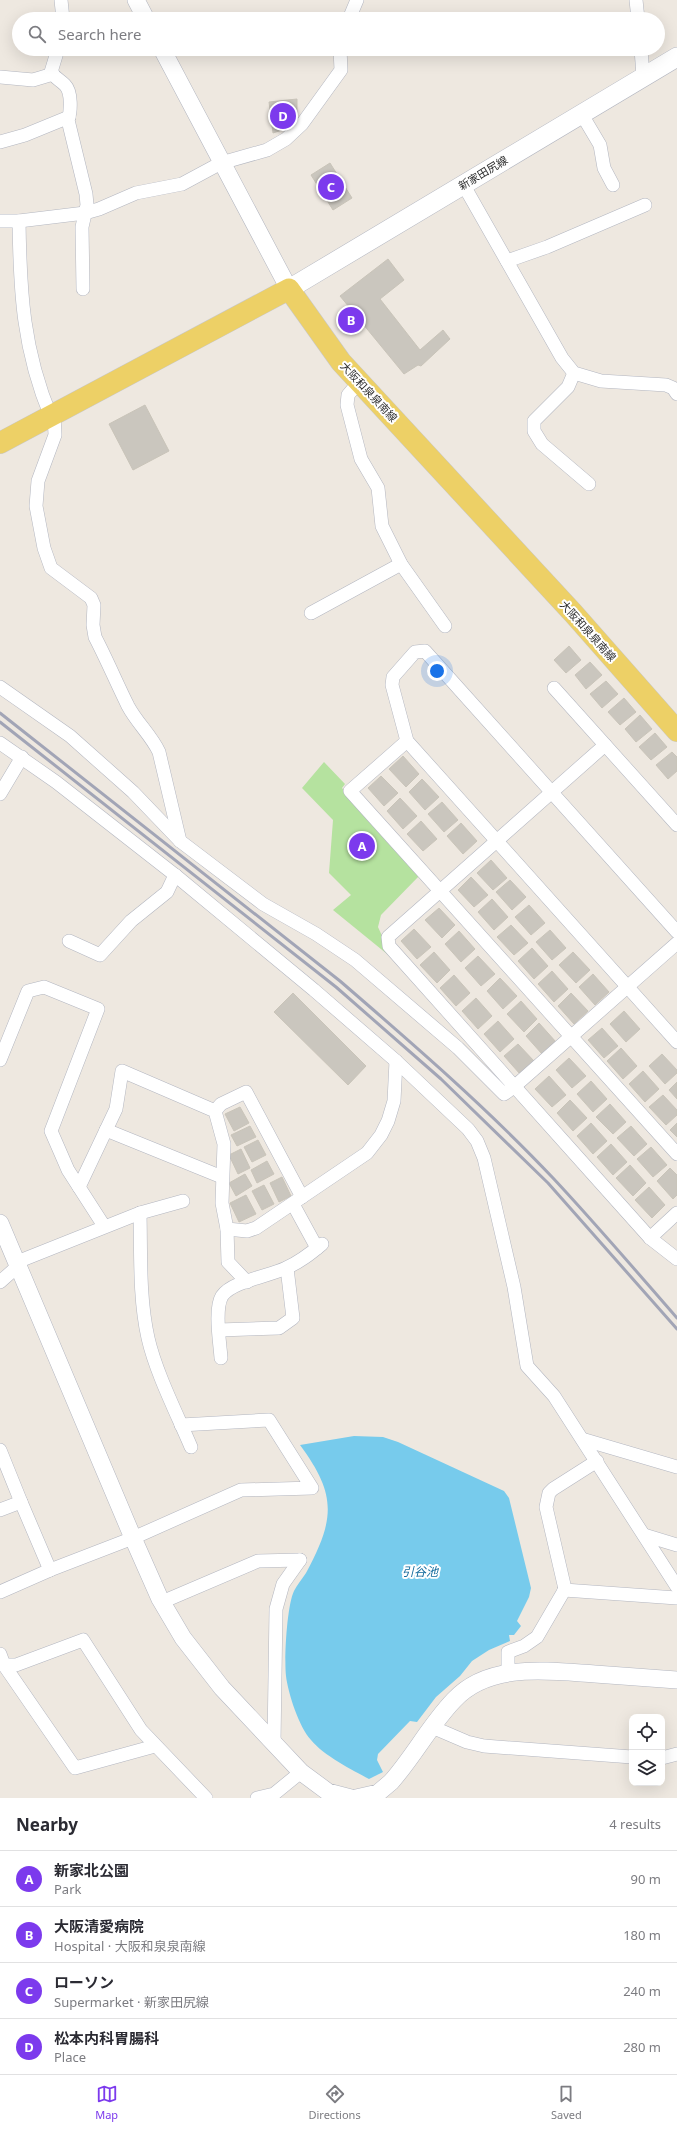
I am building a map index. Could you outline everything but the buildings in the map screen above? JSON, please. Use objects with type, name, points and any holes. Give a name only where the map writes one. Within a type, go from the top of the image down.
[{"type":"main road","name":"新家田尻線","points":[[288,289],[677,56]]},
{"type":"main road","name":"大阪和泉泉南線","points":[[288,289],[320,335],[359,382],[573,614],[677,731]]},
{"type":"main road","points":[[0,443],[288,289]]},
{"type":"street","points":[[61,0],[62,12]]},
{"type":"street","points":[[136,0],[142,12]]},
{"type":"street","points":[[352,12],[357,0]]},
{"type":"street","points":[[636,0],[637,12]]},
{"type":"street","points":[[56,56],[51,72],[54,78],[66,85],[68,91],[68,120],[86,194],[87,205],[82,227],[83,289]]},
{"type":"street","points":[[166,56],[288,289]]},
{"type":"street","points":[[0,221],[19,221],[85,213],[99,209],[136,193],[182,184],[221,162],[267,150],[286,139],[302,124],[341,70],[340,56]]},
{"type":"street","points":[[642,56],[643,76]]},
{"type":"street","points":[[0,77],[33,80],[53,74]]},
{"type":"street","points":[[581,113],[600,144],[604,168],[613,186]]},
{"type":"street","points":[[0,142],[25,135],[69,117]]},
{"type":"street","points":[[463,184],[562,358],[574,373],[601,381],[666,385],[673,388],[677,394]]},
{"type":"street","points":[[506,261],[547,247],[645,205]]},
{"type":"street","points":[[19,221],[20,290],[26,332],[32,367],[52,416],[55,435],[38,481],[36,506],[44,548],[50,568],[91,598],[94,606],[92,625],[95,637],[129,707],[144,730],[154,740],[159,752],[180,840]]},
{"type":"street","points":[[574,373],[568,387],[534,421],[534,431],[542,444],[588,484]]},
{"type":"street","points":[[359,382],[348,395],[347,405],[362,459],[378,488],[382,526],[400,564],[445,626]]},
{"type":"street","points":[[311,613],[400,564]]},
{"type":"street","points":[[677,932],[425,651],[415,652],[393,677],[392,685],[407,740],[677,1042]]},
{"type":"street","points":[[0,687],[70,736],[133,792],[180,840],[263,904],[316,934],[355,960],[458,1048],[504,1094],[515,1086],[677,943]]},
{"type":"street","points":[[554,688],[677,825]]},
{"type":"street","points":[[407,740],[350,792],[441,890],[677,1154]]},
{"type":"street","points":[[0,743],[22,757],[175,874],[314,990],[468,1128],[484,1158],[514,1287],[527,1366],[554,1396],[585,1440],[677,1587]]},
{"type":"street","points":[[605,745],[388,937],[389,946],[650,1238],[677,1259]]},
{"type":"street","points":[[0,794],[22,757]]},
{"type":"street","points":[[69,941],[100,955],[131,921],[167,892],[175,874]]},
{"type":"street","points":[[0,1060],[28,991],[44,988],[98,1009],[51,1131],[68,1170],[104,1226]]},
{"type":"street","points":[[227,1229],[247,1231],[256,1228],[367,1153],[381,1135],[388,1121],[394,1101],[396,1062]]},
{"type":"street","points":[[79,1188],[116,1109],[122,1071],[215,1111]]},
{"type":"street","points":[[215,1111],[221,1104],[246,1092],[319,1246],[303,1260],[288,1268],[233,1287],[222,1296],[218,1310],[220,1358]]},
{"type":"street","points":[[215,1111],[224,1144],[222,1203],[227,1229],[228,1262],[246,1282]]},
{"type":"street","points":[[106,1130],[222,1177]]},
{"type":"street","points":[[0,1282],[18,1264],[104,1226],[140,1213],[183,1201]]},
{"type":"street","points":[[140,1213],[142,1302],[148,1339],[191,1447]]},
{"type":"street","points":[[650,1238],[677,1213]]},
{"type":"street","points":[[0,1223],[133,1538],[162,1602],[183,1638],[202,1664],[301,1772],[328,1792],[351,1798]]},
{"type":"street","points":[[219,1330],[279,1328],[293,1318],[288,1268]]},
{"type":"street","points":[[0,1592],[50,1570],[133,1538],[241,1490],[312,1488],[269,1420],[181,1425]]},
{"type":"street","points":[[585,1440],[677,1467]]},
{"type":"street","points":[[0,1450],[50,1570]]},
{"type":"street","points":[[508,1674],[508,1652],[524,1646],[537,1637],[564,1590],[546,1507],[549,1493],[598,1461]]},
{"type":"street","points":[[0,1510],[21,1502]]},
{"type":"street","points":[[644,1535],[677,1545]]},
{"type":"street","points":[[162,1602],[258,1561],[300,1560],[283,1584],[276,1609],[274,1743]]},
{"type":"street","points":[[564,1590],[677,1598]]},
{"type":"street","points":[[2,1660],[16,1665],[83,1640],[141,1730],[206,1798]]},
{"type":"street","points":[[2,1660],[75,1768],[155,1746]]},
{"type":"street","points":[[356,1798],[378,1793],[391,1782],[454,1699],[468,1688],[484,1680],[508,1674],[547,1671],[677,1680]]},
{"type":"street","points":[[432,1726],[467,1742],[484,1746],[629,1757]]},
{"type":"street","points":[[665,1757],[677,1754]]},
{"type":"street","points":[[257,1798],[274,1794],[301,1772]]},
{"type":"green space","points":[[324,762],[345,784],[342,788],[419,876],[381,915],[378,927],[392,958],[333,910],[351,895],[329,873],[333,820],[302,788]]},
{"type":"water","name":"引谷池","points":[[354,1436],[383,1437],[398,1442],[504,1491],[509,1498],[531,1588],[529,1597],[517,1621],[521,1626],[514,1635],[509,1635],[510,1641],[489,1650],[472,1661],[460,1676],[436,1697],[417,1722],[410,1721],[378,1754],[377,1760],[383,1772],[369,1779],[330,1757],[311,1740],[298,1719],[287,1683],[285,1668],[287,1632],[292,1598],[295,1589],[306,1573],[316,1554],[327,1522],[328,1508],[326,1493],[321,1478],[300,1445]]},
{"type":"railway","points":[[0,713],[340,981],[422,1053],[528,1152],[600,1230],[677,1318]]},
{"type":"railway","points":[[0,722],[336,987],[441,1079],[548,1183],[677,1329]]},
{"type":"place","name":"松本内科胃腸科","points":[[283,116]]},
{"type":"place","name":"ローソン","points":[[331,187]]},
{"type":"place","name":"大阪清愛病院","points":[[351,320]]},
{"type":"place","name":"新家北公園","points":[[362,846]]}]
